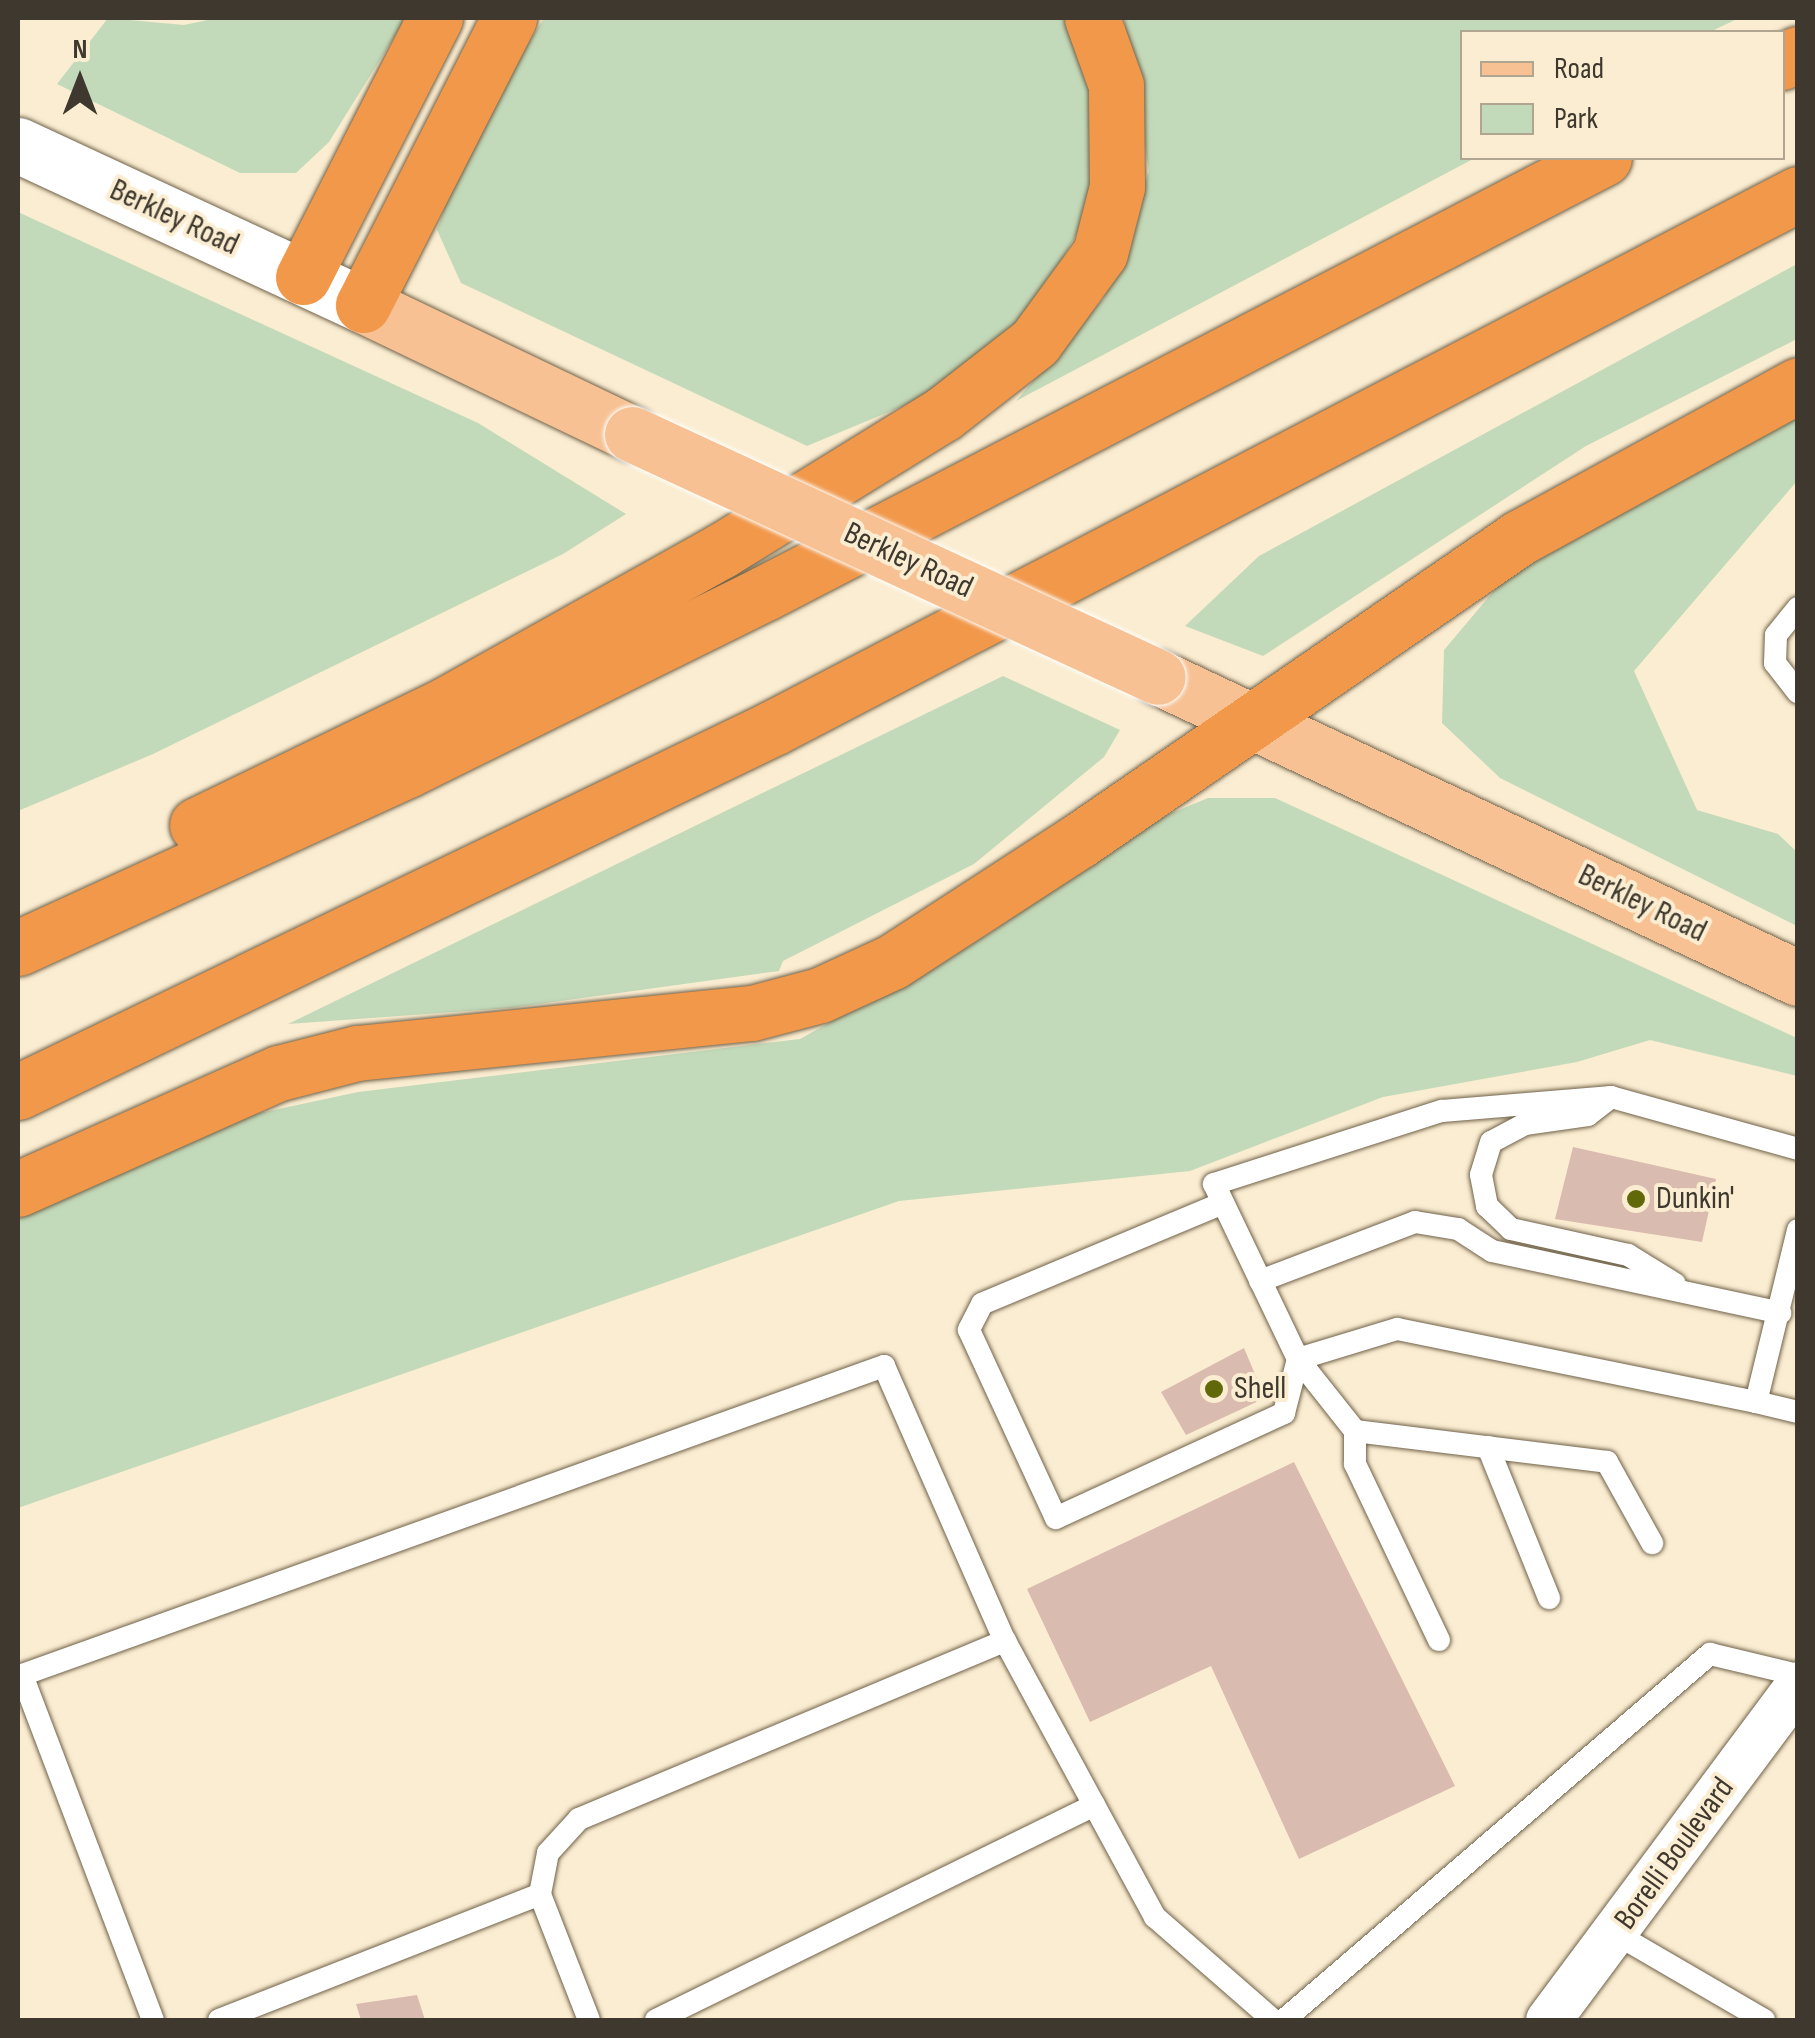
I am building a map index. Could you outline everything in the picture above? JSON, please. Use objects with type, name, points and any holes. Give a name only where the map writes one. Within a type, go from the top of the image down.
[{"type":"highway","points":[[304,278],[435,18]]},
{"type":"highway","points":[[363,305],[510,18]]},
{"type":"highway","points":[[18,909],[445,706],[850,474],[944,414],[1035,342],[1100,253],[1117,187],[1116,85],[1092,18]]},
{"type":"highway","points":[[18,948],[407,770],[747,602],[1600,160]]},
{"type":"highway","points":[[18,1092],[790,720],[1798,194]]},
{"type":"highway","points":[[18,1189],[280,1073],[357,1053],[695,1020],[820,995],[892,962],[1256,720],[1519,538],[1798,385]]},
{"type":"main road","name":"Berkley Road","points":[[18,145],[632,434],[1256,720],[1798,978]]},
{"type":"street","name":"Borelli Boulevard","points":[[1548,2020],[1618,1935],[1798,1684]]},
{"type":"lane","points":[[1798,608],[1776,635],[1776,663],[1798,692]]},
{"type":"lane","points":[[1298,1359],[1284,1413],[1056,1518],[969,1330],[982,1304],[1219,1193],[1442,1111],[1612,1097],[1798,1149]]},
{"type":"lane","points":[[1612,1097],[1588,1115],[1525,1124],[1492,1142],[1481,1176],[1487,1206],[1511,1230],[1628,1255],[1692,1294]]},
{"type":"lane","points":[[1219,1193],[1298,1359],[1318,1392],[1355,1431],[1607,1462],[1652,1543]]},
{"type":"lane","points":[[1260,1281],[1415,1222],[1458,1230],[1492,1251],[1780,1313]]},
{"type":"lane","points":[[1756,1402],[1798,1230]]},
{"type":"lane","points":[[1298,1359],[1398,1329],[1798,1412]]},
{"type":"lane","points":[[153,2020],[22,1674],[884,1366],[1005,1641],[1154,1917],[1273,2020]]},
{"type":"lane","points":[[1355,1431],[1355,1464],[1439,1640]]},
{"type":"lane","points":[[1488,1447],[1549,1598]]},
{"type":"lane","points":[[589,2020],[540,1894],[548,1853],[579,1820],[1005,1641]]},
{"type":"lane","points":[[1284,2020],[1710,1654],[1798,1675]]},
{"type":"lane","points":[[656,2020],[1094,1806]]},
{"type":"lane","points":[[219,2020],[540,1894]]},
{"type":"lane","points":[[1618,1935],[1764,2020]]},
{"type":"green space","points":[[108,18],[184,25],[217,18],[406,18],[329,142],[296,173],[240,173],[57,84]]},
{"type":"green space","points":[[544,18],[1067,18],[1100,105],[1093,204],[1034,310],[939,391],[807,446],[461,283],[437,230],[467,143]]},
{"type":"green space","points":[[1124,18],[1739,18],[1714,30],[1460,30],[1460,160],[1471,160],[1016,401],[1104,298],[1149,171]]},
{"type":"green space","points":[[18,212],[478,423],[626,514],[563,554],[153,754],[18,811]]},
{"type":"green space","points":[[1797,264],[1797,339],[1586,446],[1263,656],[1185,626],[1259,556]]},
{"type":"green space","points":[[1797,405],[1797,481],[1634,671],[1697,810],[1778,834],[1797,852],[1797,926],[1500,778],[1442,723],[1444,650],[1508,574]]},
{"type":"green space","points":[[1003,676],[1120,730],[1104,757],[974,864],[783,961],[779,971],[510,1008],[288,1024]]},
{"type":"green space","points":[[1208,798],[1275,798],[1797,1038],[1797,1076],[1650,1040],[1577,1062],[1383,1097],[1190,1171],[899,1201],[18,1508],[18,1212],[227,1120],[358,1092],[800,1039],[987,935],[1155,820]]},
{"type":"building","name":"Dunkin'","points":[[1573,1147],[1716,1179],[1702,1242],[1555,1219]]},
{"type":"building","points":[[1244,1348],[1265,1398],[1186,1435],[1161,1392]]},
{"type":"building","points":[[1294,1462],[1455,1786],[1299,1859],[1211,1666],[1090,1722],[1027,1589]]},
{"type":"building","points":[[417,1995],[425,2020],[361,2020],[356,2004]]},
{"type":"place","name":"Dunkin'","points":[[1636,1199]]},
{"type":"place","name":"Shell","points":[[1214,1389]]}]
